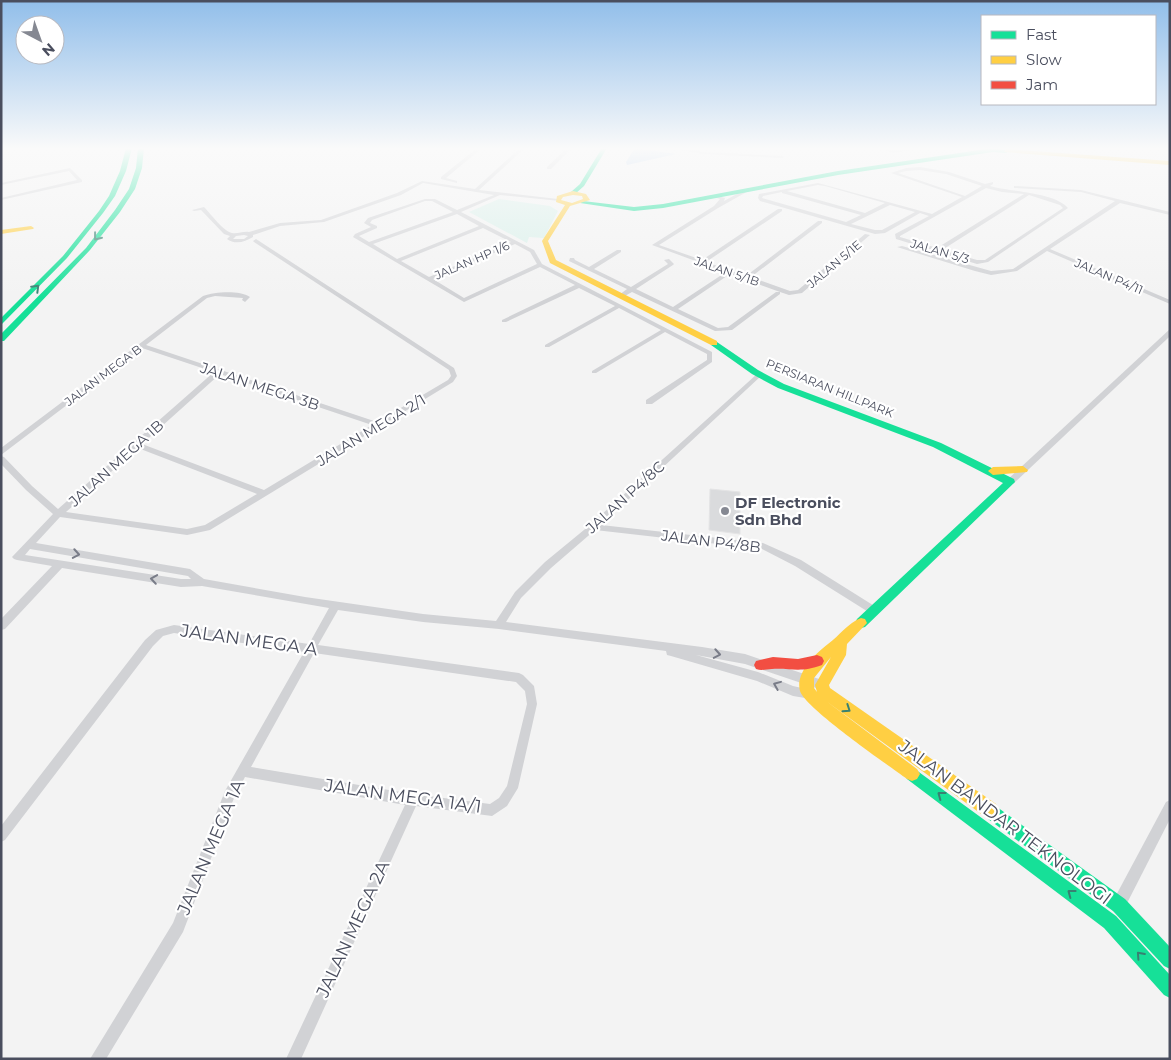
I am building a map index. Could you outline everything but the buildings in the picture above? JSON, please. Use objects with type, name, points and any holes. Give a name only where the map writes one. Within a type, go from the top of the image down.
[{"type":"main road","points":[[1,323],[65,257],[111,197]]},
{"type":"main road","points":[[1,339],[88,249],[127,197]]},
{"type":"main road","points":[[574,200],[641,204],[686,197]]},
{"type":"main road","points":[[574,200],[597,206],[634,209],[722,197]]},
{"type":"main road","name":"PERSIARAN HILLPARK","points":[[574,200],[547,247],[554,260],[560,266],[590,274],[620,301],[710,340],[759,375],[781,386],[937,445],[1010,482]]},
{"type":"main road","points":[[1,232],[31,228]]},
{"type":"main road","points":[[988,470],[1023,470]]},
{"type":"main road","points":[[988,470],[992,475],[997,494]]},
{"type":"main road","points":[[805,681],[826,650],[840,642],[1010,482]]},
{"type":"main road","points":[[823,689],[839,655],[840,642]]},
{"type":"main road","points":[[761,665],[773,663],[798,665],[817,661]]},
{"type":"main road","name":"JALAN BANDAR TEKNOLOGI","points":[[805,681],[805,687],[809,694],[824,709],[1110,922],[1170,989]]},
{"type":"main road","name":"JALAN BANDAR TEKNOLOGI","points":[[823,689],[1119,905],[1170,960]]},
{"type":"street","points":[[252,237],[271,227],[322,221],[389,197]]},
{"type":"street","points":[[233,236],[226,233],[202,208],[194,210],[220,235],[233,236],[252,237],[275,228],[322,224],[396,197]]},
{"type":"street","points":[[369,244],[456,213],[491,197]]},
{"type":"street","points":[[542,197],[574,200]]},
{"type":"street","points":[[760,197],[762,200],[874,232],[884,232],[920,211]]},
{"type":"street","points":[[801,197],[866,215]]},
{"type":"street","points":[[824,197],[873,211]]},
{"type":"street","points":[[872,197],[932,215],[962,197]]},
{"type":"street","points":[[937,250],[1022,197]]},
{"type":"street","name":"JALAN 5/3","points":[[932,215],[897,235],[898,238],[906,242],[977,262],[986,261],[1066,208],[1062,204],[1040,197]]},
{"type":"street","points":[[1103,197],[1170,214]]},
{"type":"street","name":"JALAN 5/1B","points":[[719,199],[655,245],[789,293],[800,292]]},
{"type":"street","points":[[540,265],[464,300],[356,237],[375,227],[367,222],[370,220],[425,200],[433,200],[532,251],[540,265],[578,286],[620,301],[665,330],[710,353],[710,361],[649,402]]},
{"type":"street","name":"JALAN P4/11","points":[[1015,270],[1048,250],[1119,201]]},
{"type":"street","points":[[847,224],[889,202]]},
{"type":"street","points":[[358,208],[366,208]]},
{"type":"street","points":[[702,262],[780,210]]},
{"type":"street","points":[[746,278],[820,222]]},
{"type":"street","points":[[397,261],[484,226]]},
{"type":"street","name":"JALAN 5/1E","points":[[800,292],[867,235]]},
{"type":"street","name":"JALAN MEGA 2/1","points":[[58,514],[187,532],[207,528],[378,425],[451,380],[454,376],[452,369],[252,237]]},
{"type":"street","name":"JALAN HP 1/6","points":[[429,279],[515,242]]},
{"type":"street","points":[[900,247],[977,270],[992,273],[1015,270]]},
{"type":"street","name":"JALAN P4/11","points":[[1048,250],[1170,302]]},
{"type":"street","points":[[504,322],[578,286],[619,251]]},
{"type":"street","points":[[572,259],[572,261],[590,274],[632,289],[717,330],[730,329],[778,294]]},
{"type":"street","points":[[547,346],[620,301],[632,289],[671,264],[667,260]]},
{"type":"street","points":[[674,309],[725,275]]},
{"type":"street","name":"JALAN MEGA B","points":[[1,452],[204,297],[215,294],[244,296],[247,297],[245,300]]},
{"type":"street","points":[[594,372],[665,330]]},
{"type":"street","points":[[1010,482],[1165,338],[1170,331]]},
{"type":"street","name":"JALAN MEGA 3B","points":[[142,346],[378,425]]},
{"type":"street","name":"JALAN MEGA 1B","points":[[60,564],[17,557],[58,514],[218,372]]},
{"type":"street","name":"JALAN P4/8C","points":[[499,625],[518,595],[548,565],[593,527],[759,375]]},
{"type":"street","points":[[136,444],[264,493]]},
{"type":"street","points":[[1,459],[58,514]]},
{"type":"street","name":"JALAN P4/8B","points":[[593,527],[763,546],[798,563],[873,610]]},
{"type":"street","points":[[28,546],[190,573],[202,582]]},
{"type":"street","points":[[1,626],[60,564],[181,583],[202,582],[335,606],[423,618],[499,625],[651,646]]},
{"type":"street","name":"JALAN MEGA 1A","points":[[97,1059],[178,927],[229,795],[335,606]]},
{"type":"street","name":"JALAN MEGA A","points":[[1,836],[148,643],[160,632],[174,629],[520,678],[530,689]]},
{"type":"street","name":"JALAN BANDAR TEKNOLOGI","points":[[651,646],[745,659],[823,689]]},
{"type":"street","name":"JALAN BANDAR TEKNOLOGI","points":[[651,646],[758,677],[793,691],[809,694],[823,689]]},
{"type":"street","name":"JALAN MEGA 1A/1","points":[[243,771],[413,800],[492,810],[503,802],[512,788],[532,704],[530,689]]},
{"type":"street","name":"JALAN MEGA 2A","points":[[293,1059],[413,800]]},
{"type":"street","points":[[1110,922],[1170,806]]},
{"type":"green space","points":[[499,199],[550,206],[558,211],[544,238],[529,237],[527,243],[469,212]]},
{"type":"traffic: fast","points":[[1,323],[65,257],[111,197]]},
{"type":"traffic: fast","points":[[1,339],[88,249],[127,197]]},
{"type":"traffic: fast","points":[[583,203],[634,209],[708,197]]},
{"type":"traffic: fast","points":[[714,343],[755,372],[781,386],[937,445],[1010,482],[861,623]]},
{"type":"traffic: fast","points":[[912,774],[1110,922],[1170,989]]},
{"type":"traffic: fast","points":[[990,810],[1119,905],[1170,960]]},
{"type":"traffic: slow","points":[[559,197],[558,201],[572,205],[587,200],[585,197]]},
{"type":"traffic: slow","points":[[568,205],[545,241],[553,261],[714,343]]},
{"type":"traffic: slow","points":[[1,232],[31,228]]},
{"type":"traffic: slow","points":[[993,471],[1023,470]]},
{"type":"traffic: slow","points":[[861,623],[841,642],[823,655],[808,675],[806,682],[807,691],[824,709],[912,774]]},
{"type":"traffic: slow","points":[[841,642],[839,655],[822,685],[824,692],[990,810]]},
{"type":"traffic: jam","points":[[761,665],[773,663],[798,665],[817,661]]},
{"type":"place","name":"DF Electronic Sdn Bhd","points":[[725,511]]}]
